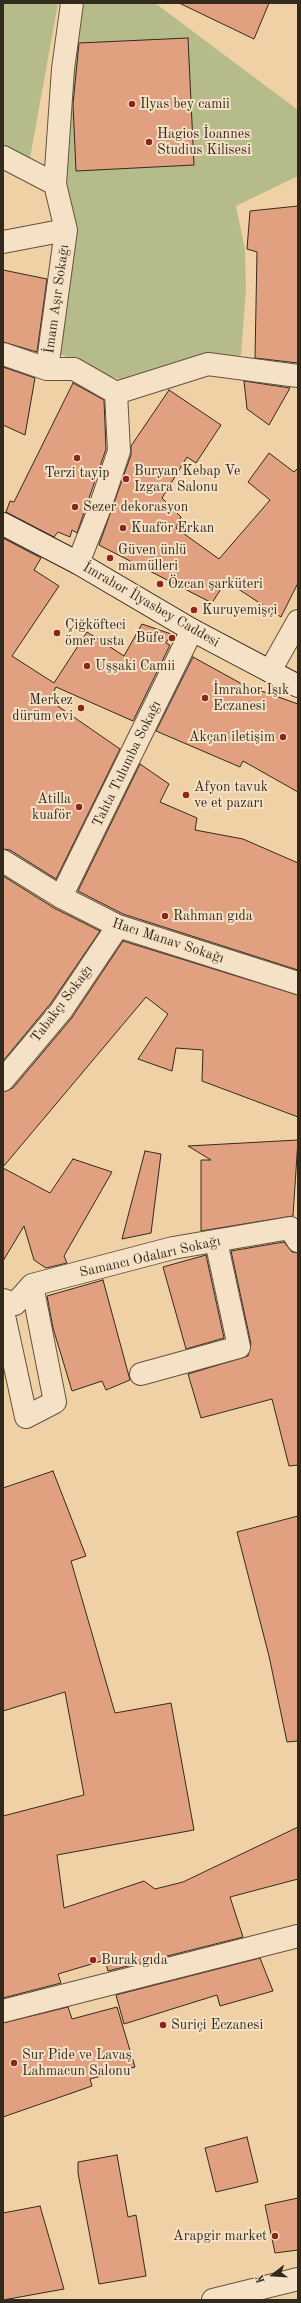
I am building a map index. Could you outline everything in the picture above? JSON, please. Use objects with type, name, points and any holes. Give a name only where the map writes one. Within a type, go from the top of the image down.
[{"type":"street","name":"İmam Aşır Sokağı","points":[[72,3],[63,69],[55,184],[66,230],[47,369],[74,369],[116,393]]},
{"type":"street","points":[[3,157],[55,184]]},
{"type":"street","points":[[3,242],[66,230]]},
{"type":"street","points":[[3,354],[47,369]]},
{"type":"street","points":[[78,563],[99,510],[119,451],[116,393],[208,364],[298,376]]},
{"type":"street","name":"İmrahor İlyasbey Caddesi","points":[[3,524],[78,563],[192,630],[298,686]]},
{"type":"street","points":[[270,671],[298,621]]},
{"type":"street","name":"Tahta Tulumba Sokağı","points":[[61,897],[192,630]]},
{"type":"street","name":"Hacı Manav Sokağı","points":[[3,861],[61,897],[118,926],[298,983]]},
{"type":"street","name":"Tabakçı Sokağı","points":[[3,1080],[61,1011],[118,926]]},
{"type":"street","name":"Samancı Odaları Sokağı","points":[[32,1285],[172,1248],[290,1228],[298,1241]]},
{"type":"street","points":[[141,1374],[239,1347],[216,1241]]},
{"type":"street","points":[[32,1285],[55,1402],[26,1417],[6,1302],[32,1285]]},
{"type":"street","points":[[3,2011],[298,1936]]},
{"type":"street","points":[[213,2300],[298,2279]]},
{"type":"green space","points":[[3,3],[58,3],[29,164],[3,154]]},
{"type":"green space","points":[[82,3],[155,3],[298,110],[298,176],[236,206],[245,250],[246,289],[241,355],[214,365],[137,385],[89,369],[50,348],[70,47]]},
{"type":"building","points":[[179,3],[269,3],[254,39]]},
{"type":"building","name":"Ilyas bey camii","points":[[188,38],[194,165],[76,171],[73,104],[79,43]]},
{"type":"building","points":[[298,206],[298,363],[255,358],[257,252],[247,249],[250,211]]},
{"type":"building","points":[[3,270],[47,279],[37,352],[3,342]]},
{"type":"building","points":[[3,367],[35,378],[25,435],[3,425]]},
{"type":"building","points":[[244,381],[290,388],[269,425],[247,409]]},
{"type":"building","points":[[73,383],[104,400],[106,449],[77,533],[72,530],[70,537],[58,532],[54,537],[6,512],[10,501],[14,502]]},
{"type":"building","points":[[169,390],[221,425],[196,463],[187,457],[162,498],[181,517],[176,528],[219,559],[270,500],[248,482],[269,453],[294,472],[298,468],[298,583],[281,617],[226,581],[212,603],[99,545],[131,455],[131,446]]},
{"type":"building","points":[[3,538],[41,558],[34,570],[59,586],[12,656],[54,683],[87,632],[124,656],[142,624],[171,634],[166,643],[170,645],[133,721],[56,687],[49,700],[120,749],[56,879],[10,850],[3,849]]},
{"type":"building","points":[[193,657],[242,684],[298,704],[298,792],[243,761],[240,767],[156,731]]},
{"type":"building","points":[[140,764],[169,784],[160,802],[197,818],[195,830],[243,839],[298,863],[298,970],[123,914],[78,891]]},
{"type":"building","points":[[3,876],[54,908],[100,931],[51,1003],[3,1061]]},
{"type":"building","points":[[123,941],[298,995],[298,1117],[202,1081],[203,1050],[176,1048],[172,1071],[138,1059],[168,1014],[146,997],[3,1167],[3,1092],[13,1088],[71,1019]]},
{"type":"building","points":[[298,1140],[293,1216],[201,1231],[201,1160],[211,1160],[188,1146]]},
{"type":"building","points":[[145,1151],[161,1154],[151,1233],[122,1239]]},
{"type":"building","points":[[73,1159],[112,1172],[64,1256],[67,1263],[46,1268],[34,1260],[24,1226],[3,1261],[3,1168],[50,1193]]},
{"type":"building","points":[[284,1242],[292,1252],[298,1253],[298,1465],[289,1466],[272,1399],[201,1418],[188,1374],[248,1356],[251,1344],[231,1251]]},
{"type":"building","points":[[206,1255],[224,1338],[186,1349],[163,1267]]},
{"type":"building","points":[[103,1280],[130,1380],[106,1390],[102,1381],[72,1391],[53,1328],[47,1296]]},
{"type":"building","points":[[53,1471],[86,1556],[71,1561],[115,1713],[171,1703],[194,1830],[57,1855],[64,1908],[144,1881],[155,1889],[183,1882],[298,1827],[298,1879],[230,1897],[243,1937],[108,1971],[105,1960],[58,1974],[61,1983],[3,1998],[3,1816],[84,1795],[65,1692],[3,1711],[3,1488]]},
{"type":"building","points":[[298,1516],[298,1741],[287,1742],[269,1656],[237,1532]]},
{"type":"building","points":[[260,1958],[273,1991],[220,2006],[217,1995],[124,2024],[116,1995]]},
{"type":"building","points":[[68,2007],[72,2019],[117,2007],[135,2067],[90,2079],[92,2086],[3,2117],[3,2023]]},
{"type":"building","points":[[247,2137],[258,2182],[216,2192],[205,2148]]},
{"type":"building","points":[[117,2155],[128,2217],[136,2215],[146,2276],[99,2284],[78,2173],[78,2162]]},
{"type":"building","points":[[298,2198],[298,2250],[275,2253],[265,2205]]},
{"type":"building","points":[[40,2206],[64,2289],[3,2300],[3,2213]]},
{"type":"place","name":"Ilyas bey camii","points":[[132,104]]},
{"type":"place","name":"Hagios İoannes Studius Kilisesi","points":[[149,142]]},
{"type":"place","name":"Terzi tayip","points":[[77,458]]},
{"type":"place","name":"Buryan Kebap Ve Izgara Salonu","points":[[126,479]]},
{"type":"place","name":"Sezer dekorasyon","points":[[75,507]]},
{"type":"place","name":"Kuaför Erkan","points":[[123,528]]},
{"type":"place","name":"Güven ünlü mamülleri","points":[[110,558]]},
{"type":"place","name":"Özcan şarküteri","points":[[160,584]]},
{"type":"place","name":"Kuruyemişçi","points":[[194,610]]},
{"type":"place","name":"Çiğköfteci ömer usta","points":[[57,633]]},
{"type":"place","name":"Büfe","points":[[172,638]]},
{"type":"place","name":"Uşşaki Camii","points":[[87,666]]},
{"type":"place","name":"İmrahor Işık Eczanesi","points":[[205,698]]},
{"type":"place","name":"Merkez dürüm evi","points":[[81,708]]},
{"type":"place","name":"Akçan iletişim","points":[[283,737]]},
{"type":"place","name":"Afyon tavuk ve et pazarı","points":[[186,795]]},
{"type":"place","name":"Atilla kuaför","points":[[79,807]]},
{"type":"place","name":"Rahman gıda","points":[[165,916]]},
{"type":"place","name":"Burak gıda","points":[[93,1960]]},
{"type":"place","name":"Suriçi Eczanesi","points":[[163,2025]]},
{"type":"place","name":"Sur Pide ve Lavaş Lahmacun Salonu","points":[[14,2063]]},
{"type":"place","name":"Arapgir market","points":[[275,2236]]}]
